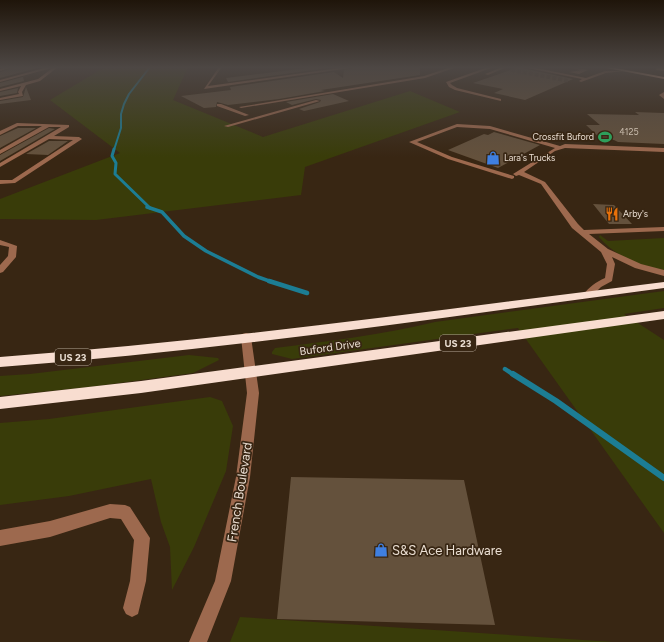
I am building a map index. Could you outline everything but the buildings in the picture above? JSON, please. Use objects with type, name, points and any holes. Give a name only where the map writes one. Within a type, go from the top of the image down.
[{"type":"highway","name":"Buford Drive","points":[[0,362],[76,357],[664,286]]},
{"type":"highway","name":"Buford Drive","points":[[0,403],[251,372],[664,315]]},
{"type":"street","points":[[0,99],[11,97]]},
{"type":"street","points":[[241,107],[304,97]]},
{"type":"street","points":[[327,99],[339,97]]},
{"type":"street","points":[[487,97],[499,100]]},
{"type":"street","points":[[226,126],[321,100]]},
{"type":"street","points":[[219,105],[254,118]]},
{"type":"street","points":[[0,133],[17,124],[67,126],[0,165]]},
{"type":"street","points":[[559,148],[477,126],[457,125],[412,142],[450,158],[510,178],[559,148],[565,146],[664,150]]},
{"type":"street","points":[[0,152],[48,126]]},
{"type":"street","points":[[0,182],[13,182],[79,139],[49,137]]},
{"type":"street","points":[[519,172],[543,183],[575,226],[605,250],[638,266],[664,273]]},
{"type":"street","points":[[582,232],[664,229]]},
{"type":"street","points":[[0,242],[13,246],[12,256],[0,270]]},
{"type":"street","points":[[588,295],[609,279],[611,264],[605,250]]},
{"type":"street","name":"French Boulevard","points":[[200,641],[223,581],[244,477],[253,393],[246,337]]},
{"type":"street","points":[[0,538],[50,529],[110,511],[125,512],[142,538],[138,581],[132,608]]},
{"type":"shaded area","points":[[55,97],[174,97],[173,100],[263,137],[391,97],[424,97],[460,112],[305,167],[301,195],[96,220],[0,219],[0,199],[120,153],[50,100]]},
{"type":"shaded area","points":[[600,235],[608,241],[664,238],[664,270],[637,263],[620,255],[605,244],[599,237]]},
{"type":"shaded area","points":[[664,291],[664,308],[624,314],[664,340],[664,533],[518,328],[292,359],[272,354],[275,348],[375,334],[435,322]]},
{"type":"shaded area","points":[[189,355],[218,358],[219,360],[193,373],[90,387],[0,396],[0,376],[30,374]]},
{"type":"shaded area","points":[[210,397],[222,401],[233,426],[226,471],[194,547],[172,590],[170,547],[161,522],[151,479],[69,496],[0,505],[0,423],[49,419]]},
{"type":"shaded area","points":[[240,617],[613,642],[230,642]]},
{"type":"waterway","points":[[114,150],[121,128],[121,114],[128,97]]},
{"type":"waterway","points":[[114,149],[112,156],[116,163],[115,174],[150,208]]},
{"type":"waterway","points":[[150,208],[162,212],[184,236],[206,251],[258,277],[271,282]]},
{"type":"waterway","points":[[271,282],[307,293]]},
{"type":"waterway","points":[[505,369],[514,375]]},
{"type":"waterway","points":[[513,374],[556,401],[664,478]]},
{"type":"place","name":"Crossfit Buford","points":[[605,137]]},
{"type":"place","name":"Lara's Trucks","points":[[493,158]]},
{"type":"place","name":"Arby's","points":[[612,214]]},
{"type":"place","name":"S&S Ace Hardware","points":[[381,550]]}]
